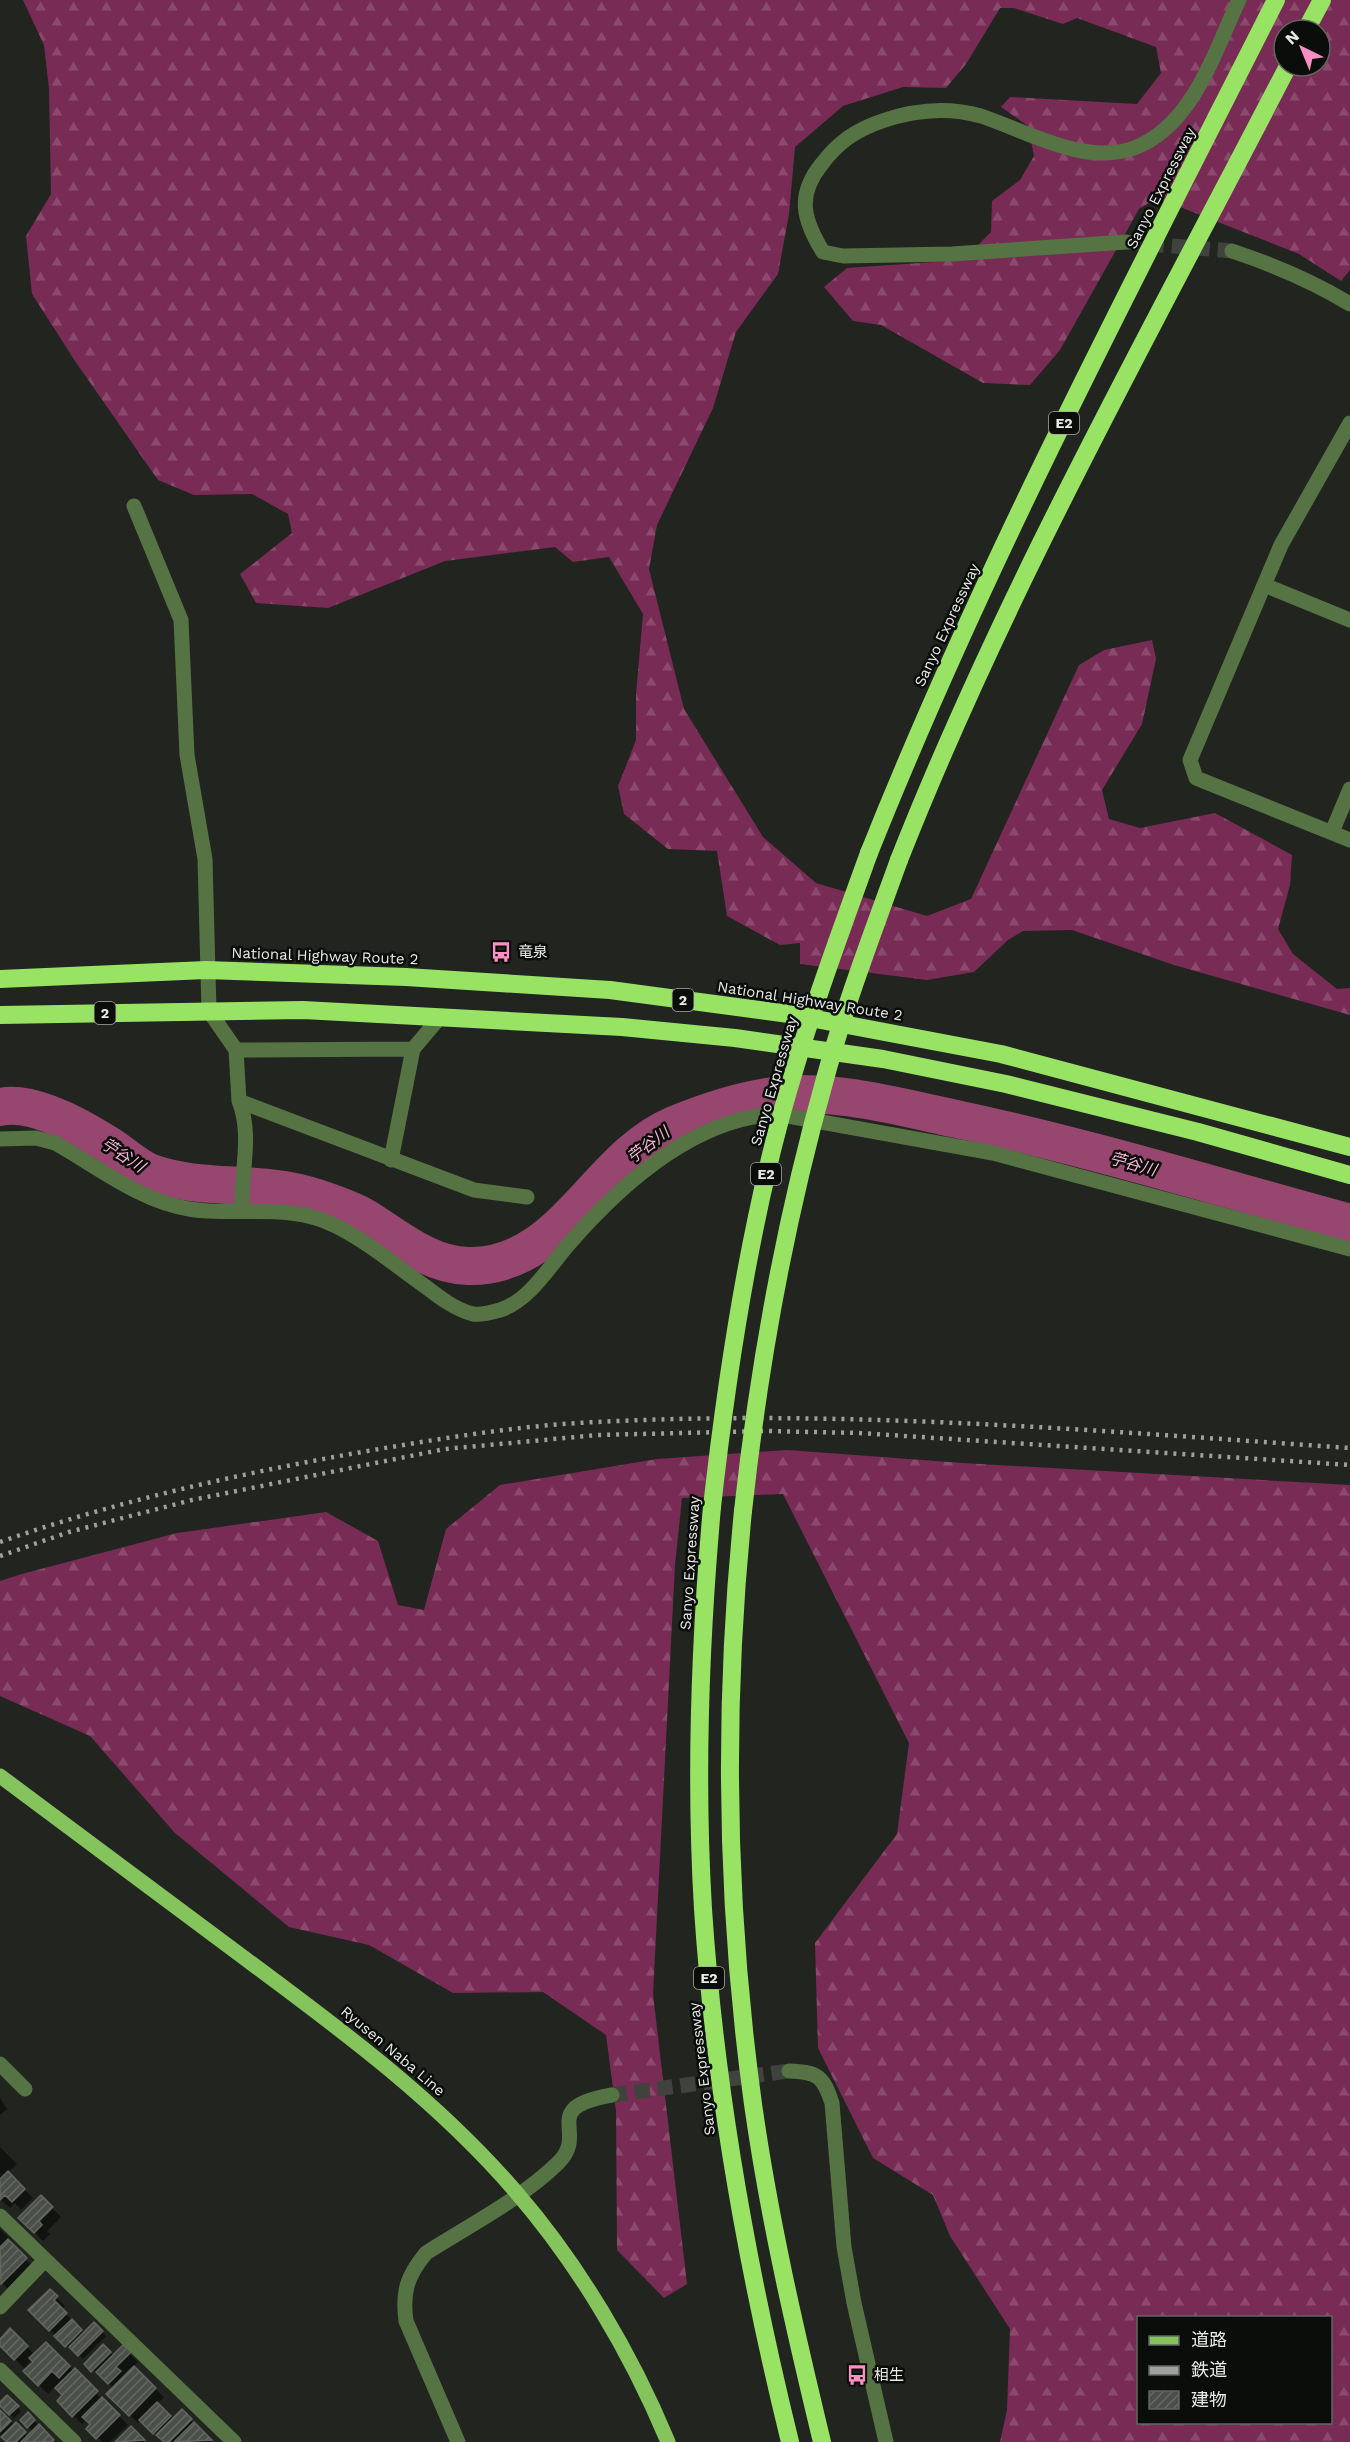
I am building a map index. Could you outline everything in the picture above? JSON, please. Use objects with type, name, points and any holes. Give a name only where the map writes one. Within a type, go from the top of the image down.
[{"type":"highway","name":"Sanyo Expressway","points":[[790,2442],[737,2198],[714,2035],[703,1909],[700,1814],[701,1660],[711,1507],[733,1343],[749,1251],[769,1161],[822,983],[868,853],[952,657],[1013,525],[1276,0]]},
{"type":"highway","points":[[1312,18],[1322,0]]},
{"type":"highway","name":"E2","points":[[822,2442],[780,2263],[767,2192],[753,2104],[734,1911],[730,1807],[731,1662],[743,1511],[764,1345],[800,1173],[825,1077],[853,989],[899,860],[981,670],[1030,567],[1282,78]]},
{"type":"highway","name":"National Highway Route 2","points":[[0,979],[206,970],[406,977],[610,990],[789,1014],[1001,1054],[1350,1147]]},
{"type":"highway","name":"2","points":[[0,1015],[303,1010],[622,1027],[735,1038],[883,1059],[1018,1087],[1350,1175]]},
{"type":"main road","name":"Ryusen Naba Line","points":[[0,1776],[327,2019],[404,2080],[518,2194],[565,2256],[605,2317],[634,2368],[668,2442]]},
{"type":"street","points":[[1126,242],[963,254],[843,256],[824,252],[809,229],[804,204],[814,173],[832,150],[858,130],[897,116],[937,110],[980,116],[1057,145],[1108,153],[1132,149],[1160,135],[1177,118],[1200,82],[1239,0]]},
{"type":"street","points":[[1232,251],[1278,266],[1317,284],[1350,304]]},
{"type":"street","points":[[1350,423],[1281,545],[1190,760],[1196,778],[1350,840]]},
{"type":"street","points":[[134,506],[181,620],[187,755],[205,859],[206,970],[209,1011],[236,1050],[239,1101],[244,1115],[242,1208]]},
{"type":"street","points":[[1264,585],[1350,620]]},
{"type":"street","points":[[1332,832],[1350,789]]},
{"type":"street","points":[[391,1160],[413,1049],[441,1016]]},
{"type":"street","points":[[236,1050],[413,1049]]},
{"type":"street","points":[[239,1101],[474,1190],[527,1197]]},
{"type":"street","points":[[0,1138],[36,1138],[55,1143],[161,1203],[189,1209],[242,1208],[308,1215],[335,1225],[445,1300],[474,1314],[501,1310],[526,1294],[587,1223],[619,1192],[664,1158],[729,1121],[754,1115],[777,1114],[993,1153],[1350,1248]]},
{"type":"street","points":[[0,2064],[25,2089]]},
{"type":"street","points":[[789,2071],[807,2072],[818,2076],[826,2083],[832,2103],[844,2247],[854,2303],[886,2442]]},
{"type":"street","points":[[458,2442],[406,2321],[403,2301],[405,2286],[414,2267],[426,2253],[518,2194],[560,2161],[569,2148],[570,2115],[576,2105],[586,2100],[612,2096]]},
{"type":"street","points":[[0,2216],[234,2442]]},
{"type":"street","points":[[0,2307],[45,2260]]},
{"type":"street","points":[[0,2370],[74,2442]]},
{"type":"green space","points":[[23,0],[1350,0],[1350,270],[1341,281],[1299,254],[1157,198],[1139,209],[1060,350],[1030,385],[983,383],[881,325],[853,321],[824,287],[847,268],[963,260],[991,232],[992,201],[1020,180],[1034,156],[1028,126],[1001,107],[1010,97],[1137,104],[1161,73],[1156,47],[1077,18],[1063,24],[1014,8],[1000,8],[966,64],[946,88],[903,87],[843,106],[795,147],[789,214],[778,274],[736,332],[713,408],[657,525],[649,569],[684,709],[763,837],[816,883],[927,916],[971,899],[1079,665],[1104,650],[1152,640],[1156,659],[1142,724],[1102,790],[1109,819],[1140,828],[1215,813],[1292,855],[1290,885],[1278,929],[1293,954],[1337,989],[1350,988],[1350,1015],[1174,965],[1072,930],[1023,931],[1008,940],[974,972],[927,980],[800,964],[800,943],[780,945],[727,916],[717,851],[668,849],[624,814],[618,786],[636,740],[636,694],[643,614],[609,557],[573,562],[555,547],[445,561],[328,608],[256,603],[240,574],[292,533],[288,514],[252,494],[194,495],[158,480],[75,361],[32,294],[26,236],[51,194],[49,89],[44,45]]},
{"type":"green space","points":[[787,1450],[963,1463],[1350,1485],[1350,2442],[1000,2442],[1007,2410],[1010,2329],[950,2236],[933,2195],[873,2158],[818,2048],[815,1943],[897,1834],[909,1743],[783,1494],[682,1498],[675,1565],[653,1994],[687,2284],[664,2298],[617,2250],[616,2111],[606,2035],[543,1992],[453,1993],[369,1945],[289,1927],[175,1833],[90,1736],[0,1696],[0,1581],[177,1533],[326,1512],[378,1541],[398,1605],[424,1610],[446,1529],[500,1485],[657,1459]]},
{"type":"building","points":[[8,2171],[25,2189],[12,2202],[5,2195],[0,2200],[0,2179]]},
{"type":"building","points":[[41,2195],[53,2207],[39,2221],[42,2225],[34,2233],[18,2218]]},
{"type":"building","points":[[8,2239],[27,2258],[1,2284],[0,2247]]},
{"type":"building","points":[[50,2289],[58,2296],[54,2300],[67,2313],[49,2331],[28,2310]]},
{"type":"building","points":[[72,2319],[82,2330],[65,2347],[54,2336]]},
{"type":"building","points":[[94,2322],[103,2331],[78,2356],[69,2347]]},
{"type":"building","points":[[10,2328],[28,2346],[14,2360],[0,2346],[0,2339]]},
{"type":"building","points":[[46,2342],[70,2366],[59,2378],[52,2371],[38,2386],[23,2371],[33,2362],[29,2358]]},
{"type":"building","points":[[103,2344],[111,2352],[91,2372],[84,2364]]},
{"type":"building","points":[[123,2345],[131,2352],[116,2367],[121,2371],[108,2384],[96,2372]]},
{"type":"building","points":[[134,2366],[156,2388],[129,2416],[106,2394]]},
{"type":"building","points":[[75,2368],[98,2391],[72,2417],[57,2401],[62,2395],[55,2388]]},
{"type":"building","points":[[7,2395],[19,2406],[9,2415],[0,2406],[0,2402]]},
{"type":"building","points":[[102,2397],[120,2415],[96,2439],[86,2429],[90,2424],[82,2417]]},
{"type":"building","points":[[157,2402],[171,2416],[153,2434],[139,2420]]},
{"type":"building","points":[[182,2409],[192,2419],[169,2442],[164,2442],[156,2435]]},
{"type":"building","points":[[0,2410],[11,2421],[0,2432]]},
{"type":"building","points":[[28,2412],[35,2420],[27,2428],[20,2420]]},
{"type":"building","points":[[16,2422],[26,2432],[16,2442],[7,2442],[1,2437]]},
{"type":"building","points":[[194,2422],[212,2440],[174,2442]]},
{"type":"building","points":[[39,2424],[54,2440],[52,2442],[21,2442]]},
{"type":"building","points":[[131,2426],[145,2440],[115,2442]]},
{"type":"waterway","name":"苧谷川","points":[[0,1107],[25,1107],[53,1115],[108,1145],[151,1173],[171,1179],[297,1192],[341,1206],[359,1214],[413,1249],[440,1261],[468,1266],[500,1262],[529,1250],[577,1209],[622,1161],[647,1140],[674,1125],[737,1104],[770,1097],[802,1094],[861,1099],[1010,1131],[1350,1223]]},
{"type":"tunnel","points":[[1126,242],[1232,251]]},
{"type":"tunnel","points":[[612,2095],[789,2071]]},
{"type":"railway","points":[[0,1542],[140,1499],[283,1467],[460,1436],[570,1424],[691,1419],[880,1420],[1068,1429],[1350,1448]]},
{"type":"railway","points":[[0,1556],[69,1532],[192,1500],[445,1449],[598,1435],[767,1431],[859,1433],[1350,1465]]},
{"type":"place","name":"竜泉","points":[[501,952]]},
{"type":"place","name":"相生","points":[[857,2375]]}]
